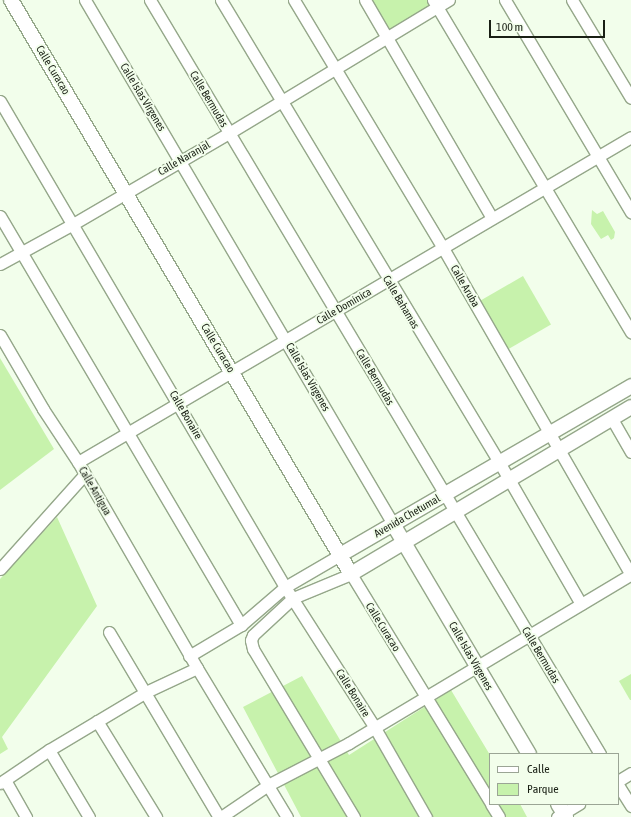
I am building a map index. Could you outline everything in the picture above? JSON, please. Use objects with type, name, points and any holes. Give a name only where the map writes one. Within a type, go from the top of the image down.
[{"type":"main road","name":"Calle Curacao","points":[[11,0],[351,574]]},
{"type":"main road","name":"Avenida Chetumal","points":[[340,555],[631,386]]},
{"type":"main road","name":"Avenida Chetumal","points":[[351,574],[631,407]]},
{"type":"main road","name":"Calle Islas Vírgenes","points":[[394,524],[527,753]]},
{"type":"street","name":"Calle Islas Vírgenes","points":[[85,0],[394,524]]},
{"type":"street","name":"Calle Bermudas","points":[[150,0],[599,753]]},
{"type":"street","name":"Calle Bahamas","points":[[221,0],[388,280],[499,462],[581,604]]},
{"type":"street","name":"Calle Aruba","points":[[294,0],[560,449],[631,575]]},
{"type":"street","points":[[365,0],[492,218]]},
{"type":"street","name":"Calle Naranjal","points":[[0,264],[73,224],[229,133],[335,67],[387,37],[435,4],[449,0]]},
{"type":"street","points":[[505,0],[631,212]]},
{"type":"street","points":[[572,0],[631,98]]},
{"type":"street","points":[[435,4],[631,332]]},
{"type":"street","name":"Calle Bonaire","points":[[0,101],[179,402],[285,587],[375,728],[426,817]]},
{"type":"street","name":"Calle Dominica","points":[[78,462],[598,155],[631,137]]},
{"type":"street","points":[[0,216],[241,625]]},
{"type":"street","name":"Calle Antigua","points":[[0,335],[78,462],[84,475],[187,653],[287,817]]},
{"type":"street","points":[[612,419],[631,452]]},
{"type":"street","points":[[0,569],[84,475]]},
{"type":"street","name":"Avenida Chetumal","points":[[187,653],[241,625],[285,587],[340,555]]},
{"type":"street","name":"Avenida Chetumal","points":[[293,598],[351,574]]},
{"type":"street","name":"Calle Curacao","points":[[351,574],[489,801]]},
{"type":"street","points":[[108,632],[146,692],[220,817],[268,785],[375,728],[476,665],[631,575]]},
{"type":"street","points":[[293,598],[253,635],[252,644],[354,817]]},
{"type":"street","points":[[26,817],[2,782],[49,750],[146,692],[197,668]]},
{"type":"street","points":[[97,721],[156,817]]},
{"type":"street","points":[[49,750],[89,817]]},
{"type":"street","points":[[619,779],[631,773]]},
{"type":"street","points":[[619,787],[631,806]]},
{"type":"street","name":"Calle Curacao","points":[[491,805],[499,817]]},
{"type":"street","points":[[561,813],[576,805]]},
{"type":"green space","points":[[368,0],[431,0],[435,6],[388,33]]},
{"type":"green space","points":[[592,210],[597,214],[603,211],[615,232],[614,238],[611,240],[608,235],[601,239],[591,224]]},
{"type":"green space","points":[[523,276],[551,324],[509,349],[481,300]]},
{"type":"green space","points":[[0,358],[54,449],[0,490]]},
{"type":"green space","points":[[57,517],[97,606],[2,737],[8,749],[0,754],[0,579]]},
{"type":"green space","points":[[631,674],[631,700],[630,700],[619,681]]},
{"type":"green space","points":[[302,676],[349,755],[451,690],[489,753],[489,805],[521,805],[527,817],[301,817],[243,707]]}]
